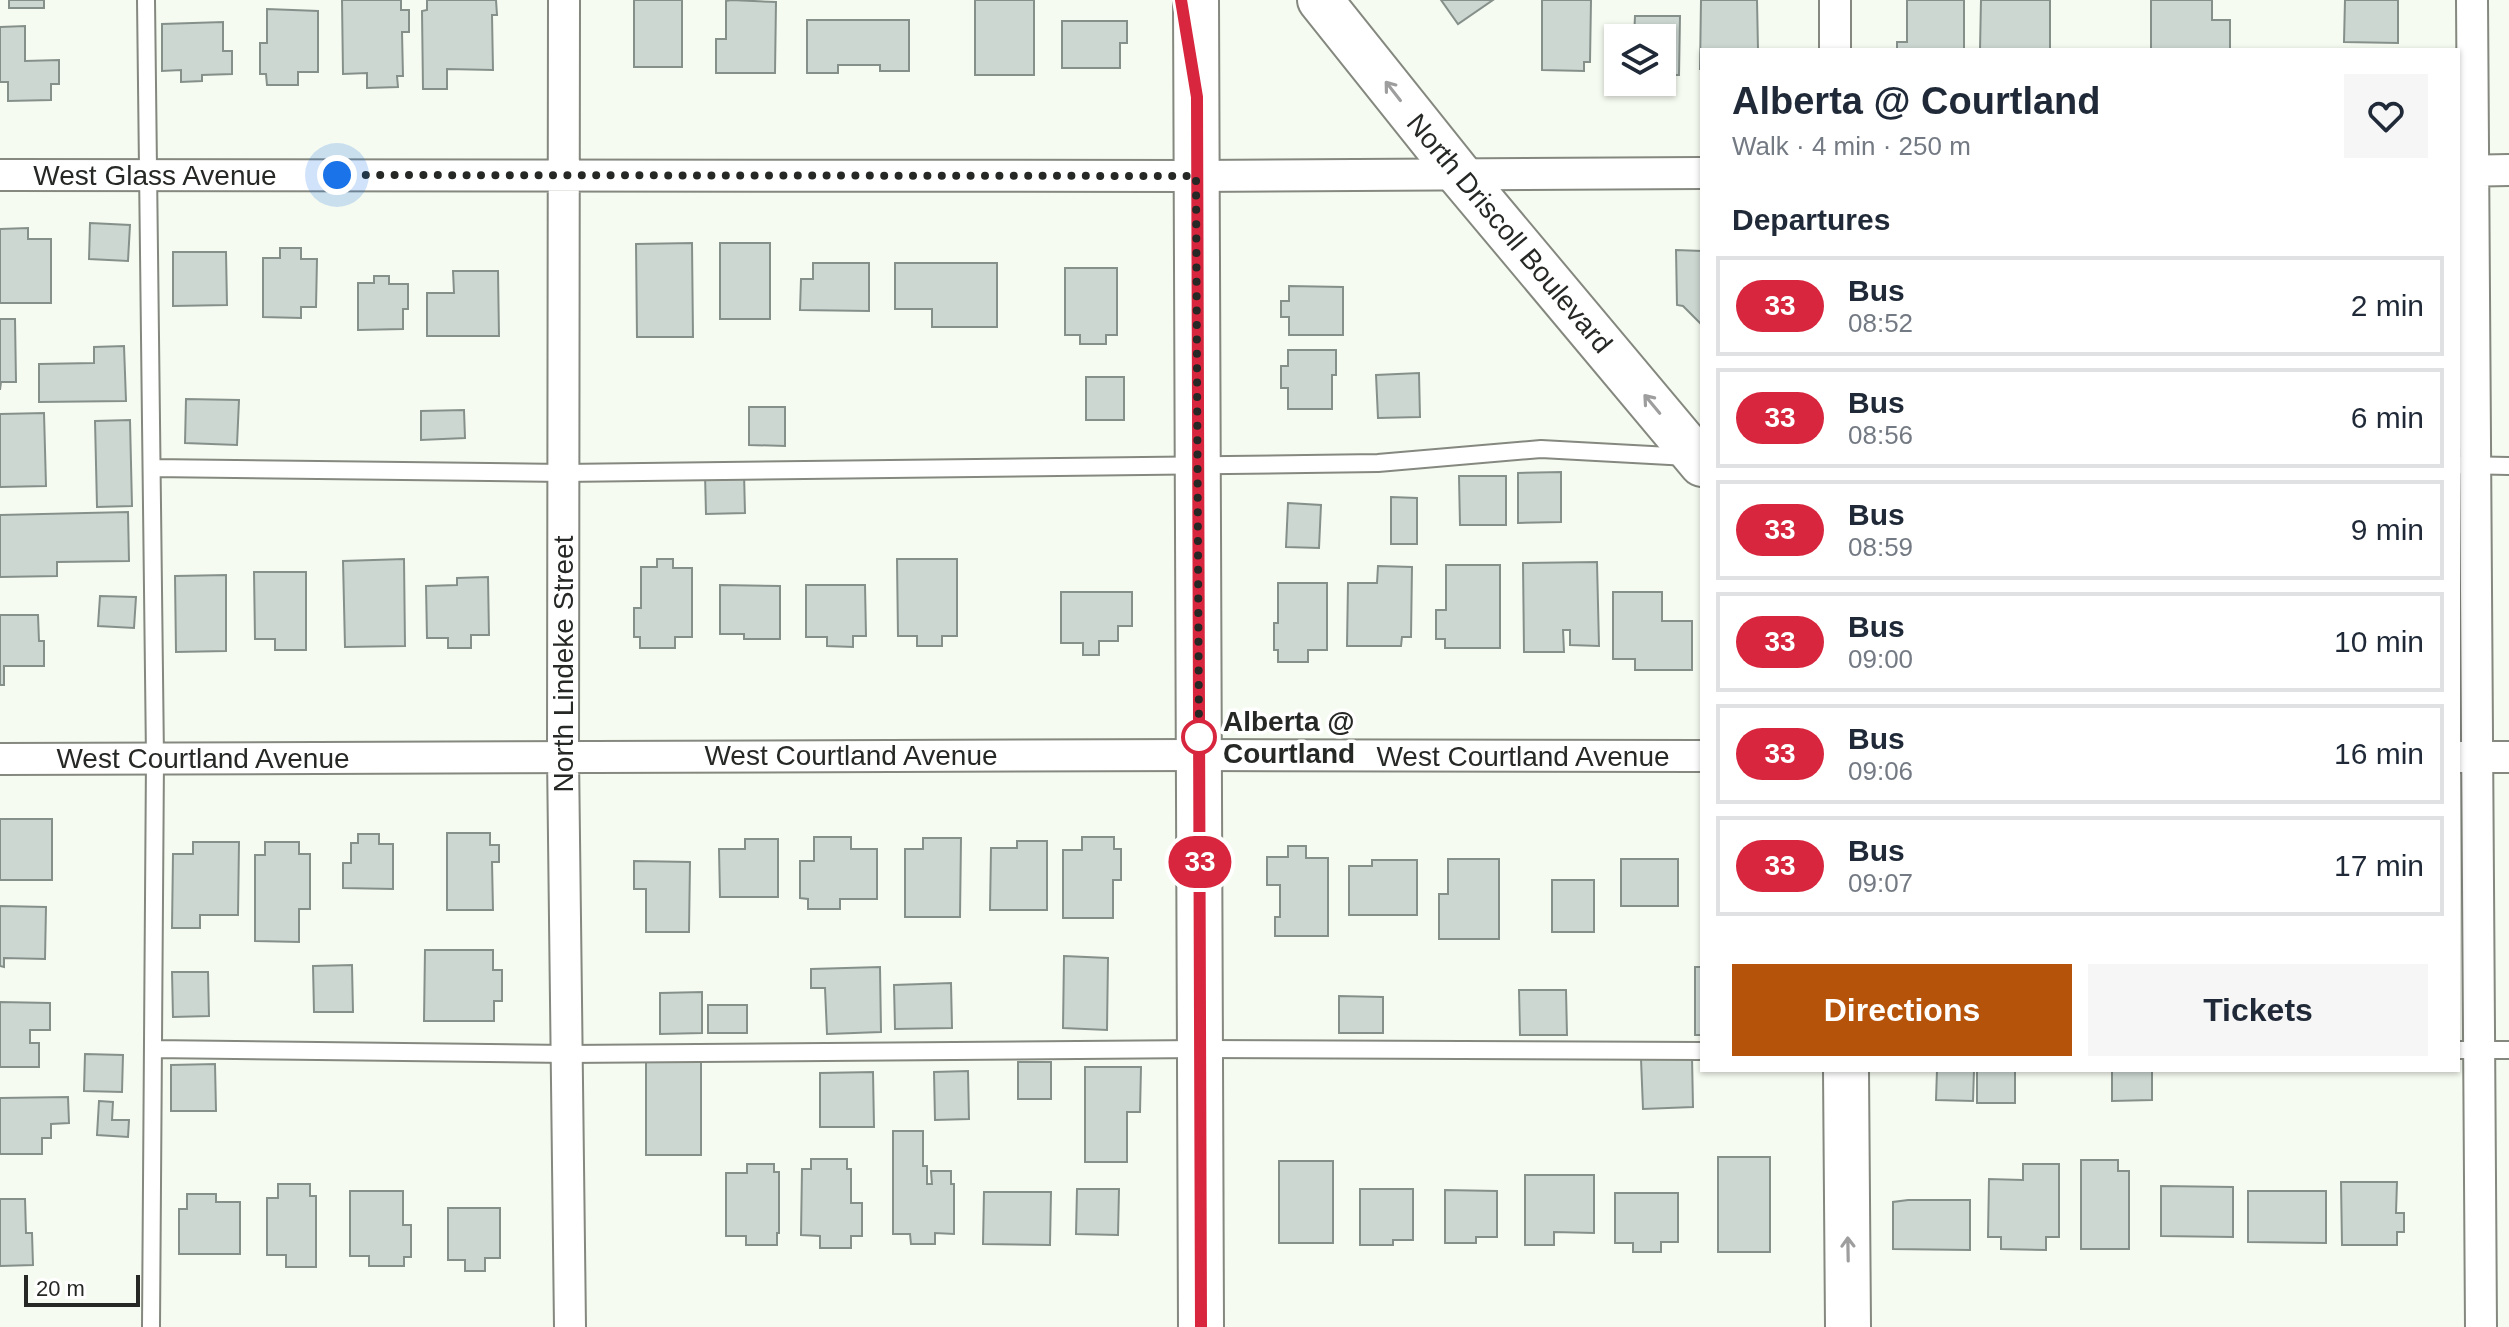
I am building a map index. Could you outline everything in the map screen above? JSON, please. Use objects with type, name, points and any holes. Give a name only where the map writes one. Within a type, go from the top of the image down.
[{"type":"main road","points":[[1181,0],[1197,97]]},
{"type":"main road","points":[[1196,0],[1201,1327]]},
{"type":"main road","name":"North Driscoll Boulevard","points":[[1326,6],[1459,174],[1700,461]]},
{"type":"main road","points":[[1846,1072],[1848,1327]]},
{"type":"street","name":"North Lindeke Street","points":[[564,0],[563,756],[570,1327]]},
{"type":"street","points":[[1835,0],[1835,48]]},
{"type":"street","points":[[2472,0],[2466,170],[2467,757],[2482,1050],[2481,1327]]},
{"type":"street","points":[[2466,170],[2509,170]]},
{"type":"street","name":"West Glass Avenue","points":[[0,175],[1196,176],[1700,173]]},
{"type":"street","name":"West Courtland Avenue","points":[[0,759],[1700,756]]},
{"type":"street","points":[[2467,757],[2509,757]]},
{"type":"lane","points":[[146,0],[155,758],[151,1327]]},
{"type":"lane","points":[[152,468],[563,473],[1378,463],[1541,449],[1700,461]]},
{"type":"lane","points":[[2466,465],[2509,466]]},
{"type":"lane","points":[[153,1049],[567,1054],[1201,1049],[1700,1051]]},
{"type":"building","points":[[9,0],[44,0],[44,8],[9,8]]},
{"type":"building","points":[[342,0],[401,0],[401,10],[409,10],[409,32],[402,32],[403,76],[397,76],[398,87],[367,88],[367,73],[343,74]]},
{"type":"building","points":[[427,0],[496,0],[497,15],[492,15],[493,70],[447,69],[447,89],[423,89],[422,11],[427,10]]},
{"type":"building","points":[[634,0],[682,0],[682,67],[634,67]]},
{"type":"building","points":[[975,0],[1034,0],[1034,75],[975,75]]},
{"type":"building","points":[[1441,0],[1493,0],[1458,24]]},
{"type":"building","points":[[1542,0],[1591,0],[1590,62],[1584,62],[1584,71],[1542,70]]},
{"type":"building","points":[[1701,0],[1757,0],[1758,48],[1700,48]]},
{"type":"building","points":[[1907,0],[1964,0],[1964,48],[1897,48],[1897,42],[1907,42]]},
{"type":"building","points":[[1981,0],[2050,0],[2050,48],[1980,48]]},
{"type":"building","points":[[2151,0],[2212,0],[2212,20],[2230,20],[2230,48],[2151,48]]},
{"type":"building","points":[[2345,0],[2398,0],[2398,43],[2344,42]]},
{"type":"building","points":[[726,1],[776,2],[775,73],[716,73],[716,39],[726,39]]},
{"type":"building","points":[[267,9],[318,11],[318,72],[298,72],[298,85],[267,85],[266,74],[260,74],[260,43],[267,43]]},
{"type":"building","points":[[1635,16],[1680,16],[1679,75],[1676,75],[1676,24],[1635,24]]},
{"type":"building","points":[[807,20],[909,20],[909,71],[880,71],[880,65],[838,65],[838,73],[807,73]]},
{"type":"building","points":[[1062,21],[1127,21],[1127,43],[1120,43],[1120,68],[1062,68]]},
{"type":"building","points":[[223,22],[223,51],[232,51],[232,74],[202,75],[202,81],[181,82],[181,70],[162,71],[162,24]]},
{"type":"building","points":[[25,26],[25,61],[59,60],[59,84],[51,84],[51,100],[8,101],[8,82],[0,82],[0,27]]},
{"type":"building","points":[[90,223],[130,225],[128,261],[89,259]]},
{"type":"building","points":[[28,228],[28,239],[51,239],[51,303],[0,303],[0,229]]},
{"type":"building","points":[[692,243],[693,337],[637,337],[636,244]]},
{"type":"building","points":[[720,243],[770,243],[770,319],[720,319]]},
{"type":"building","points":[[280,248],[301,248],[301,259],[317,259],[316,307],[301,307],[301,318],[263,317],[263,258],[280,258]]},
{"type":"building","points":[[1676,250],[1700,251],[1700,323],[1683,306],[1677,305]]},
{"type":"building","points":[[173,252],[226,252],[227,305],[173,306]]},
{"type":"building","points":[[813,263],[869,263],[869,311],[800,310],[801,279],[813,279]]},
{"type":"building","points":[[895,263],[997,263],[997,327],[932,327],[932,309],[895,309]]},
{"type":"building","points":[[1065,268],[1117,268],[1117,335],[1106,335],[1106,344],[1080,344],[1080,335],[1065,335]]},
{"type":"building","points":[[453,271],[498,271],[499,336],[427,336],[427,293],[454,293]]},
{"type":"building","points":[[374,276],[389,276],[389,284],[408,284],[408,309],[403,309],[403,329],[358,330],[358,283],[374,283]]},
{"type":"building","points":[[1289,286],[1343,287],[1343,335],[1289,335],[1289,317],[1281,317],[1281,301],[1289,301]]},
{"type":"building","points":[[0,319],[15,319],[16,382],[1,382],[0,390]]},
{"type":"building","points":[[124,346],[126,401],[39,402],[39,364],[94,363],[94,347]]},
{"type":"building","points":[[1288,350],[1336,350],[1332,409],[1288,409],[1288,388],[1281,388],[1281,366],[1288,366]]},
{"type":"building","points":[[1419,373],[1420,417],[1378,418],[1376,375]]},
{"type":"building","points":[[1086,377],[1124,377],[1124,420],[1086,420]]},
{"type":"building","points":[[186,399],[239,400],[237,445],[185,443]]},
{"type":"building","points":[[749,407],[785,407],[785,446],[749,445]]},
{"type":"building","points":[[464,410],[465,438],[421,440],[421,411]]},
{"type":"building","points":[[44,413],[46,486],[0,487],[0,414]]},
{"type":"building","points":[[130,420],[132,506],[97,507],[95,421]]},
{"type":"building","points":[[1561,472],[1561,522],[1518,523],[1518,473]]},
{"type":"building","points":[[744,473],[745,513],[706,514],[705,474]]},
{"type":"building","points":[[1459,476],[1506,476],[1506,525],[1460,525]]},
{"type":"building","points":[[1391,497],[1417,498],[1417,544],[1391,544]]},
{"type":"building","points":[[1288,503],[1321,505],[1319,548],[1286,547]]},
{"type":"building","points":[[128,512],[129,561],[57,562],[57,576],[0,577],[0,515]]},
{"type":"building","points":[[404,559],[405,646],[345,647],[343,561]]},
{"type":"building","points":[[657,559],[673,559],[673,568],[692,568],[692,637],[675,637],[675,648],[640,648],[640,637],[634,637],[634,608],[641,608],[641,567],[657,567]]},
{"type":"building","points":[[897,559],[957,559],[957,636],[942,636],[942,646],[917,646],[917,636],[898,636]]},
{"type":"building","points":[[1597,562],[1599,646],[1570,645],[1570,630],[1563,630],[1564,652],[1524,652],[1523,563]]},
{"type":"building","points":[[1446,565],[1500,565],[1500,648],[1445,648],[1445,639],[1436,639],[1436,610],[1446,610]]},
{"type":"building","points":[[1378,566],[1412,567],[1411,637],[1402,637],[1401,646],[1347,646],[1348,583],[1377,583]]},
{"type":"building","points":[[254,572],[306,572],[306,650],[275,650],[275,639],[255,639]]},
{"type":"building","points":[[226,575],[226,651],[176,652],[175,576]]},
{"type":"building","points":[[488,577],[489,635],[471,635],[471,648],[448,648],[448,638],[427,638],[426,586],[457,585],[457,578]]},
{"type":"building","points":[[1278,583],[1327,583],[1327,650],[1308,650],[1308,662],[1278,662],[1278,650],[1274,650],[1274,623],[1278,623]]},
{"type":"building","points":[[720,585],[780,586],[780,639],[744,639],[744,634],[720,634]]},
{"type":"building","points":[[806,585],[865,585],[866,636],[853,636],[853,647],[827,646],[827,637],[806,637]]},
{"type":"building","points":[[1061,592],[1132,592],[1132,626],[1118,626],[1118,641],[1099,641],[1099,655],[1083,655],[1083,643],[1061,643]]},
{"type":"building","points":[[1613,592],[1662,592],[1662,621],[1692,621],[1692,670],[1635,670],[1635,659],[1613,659]]},
{"type":"building","points":[[100,596],[136,597],[134,628],[98,626]]},
{"type":"building","points":[[0,615],[38,615],[39,641],[44,641],[44,666],[4,666],[4,685],[0,685]]},
{"type":"building","points":[[0,819],[52,819],[52,880],[0,880]]},
{"type":"building","points":[[447,833],[490,833],[490,845],[499,845],[499,862],[492,862],[493,910],[447,910]]},
{"type":"building","points":[[358,834],[379,834],[379,844],[393,844],[393,889],[343,888],[343,863],[351,863],[351,843],[358,843]]},
{"type":"building","points":[[814,837],[851,837],[851,849],[877,849],[877,899],[840,899],[840,909],[808,909],[808,899],[800,898],[800,861],[814,861]]},
{"type":"building","points":[[1082,837],[1114,837],[1114,849],[1121,849],[1121,880],[1113,880],[1113,918],[1063,918],[1063,850],[1082,850]]},
{"type":"building","points":[[923,838],[961,838],[960,917],[905,917],[905,849],[923,849]]},
{"type":"building","points":[[745,839],[778,839],[778,897],[720,897],[719,849],[745,849]]},
{"type":"building","points":[[1017,841],[1047,841],[1047,910],[990,910],[991,848],[1017,848]]},
{"type":"building","points":[[193,842],[239,842],[238,915],[200,915],[200,928],[172,928],[173,854],[193,854]]},
{"type":"building","points":[[265,842],[299,842],[299,854],[310,854],[310,909],[299,909],[299,942],[255,941],[255,855],[265,855]]},
{"type":"building","points":[[1288,846],[1306,846],[1306,858],[1328,858],[1328,936],[1275,936],[1275,917],[1280,917],[1280,885],[1267,885],[1267,857],[1288,857]]},
{"type":"building","points":[[1448,859],[1499,859],[1499,939],[1439,939],[1439,894],[1448,894]]},
{"type":"building","points":[[1621,859],[1678,859],[1678,906],[1621,906]]},
{"type":"building","points":[[1372,860],[1417,860],[1417,915],[1349,915],[1349,866],[1372,866]]},
{"type":"building","points":[[634,861],[690,862],[689,932],[646,932],[646,889],[634,889]]},
{"type":"building","points":[[1552,880],[1594,880],[1594,932],[1552,932]]},
{"type":"building","points":[[0,906],[46,907],[45,959],[4,958],[4,967],[0,966]]},
{"type":"building","points":[[425,950],[493,950],[493,970],[502,970],[502,1001],[494,1001],[494,1021],[424,1021]]},
{"type":"building","points":[[1064,956],[1108,958],[1107,1030],[1063,1028]]},
{"type":"building","points":[[352,965],[353,1012],[314,1012],[313,966]]},
{"type":"building","points":[[880,967],[881,1032],[827,1034],[825,988],[811,988],[811,969]]},
{"type":"building","points":[[1695,967],[1700,967],[1700,1035],[1695,1035]]},
{"type":"building","points":[[172,972],[208,972],[209,1016],[173,1017]]},
{"type":"building","points":[[951,983],[952,1028],[895,1029],[894,985]]},
{"type":"building","points":[[1519,990],[1566,990],[1567,1035],[1520,1035]]},
{"type":"building","points":[[702,992],[702,1033],[660,1034],[660,993]]},
{"type":"building","points":[[1339,996],[1383,997],[1383,1033],[1339,1033]]},
{"type":"building","points":[[0,1002],[50,1003],[50,1030],[30,1030],[30,1043],[39,1043],[39,1067],[0,1067]]},
{"type":"building","points":[[708,1005],[747,1005],[747,1033],[708,1033]]},
{"type":"building","points":[[85,1054],[123,1055],[122,1092],[84,1091]]},
{"type":"building","points":[[1692,1057],[1693,1107],[1643,1109],[1641,1059]]},
{"type":"building","points":[[646,1058],[701,1059],[701,1155],[646,1155]]},
{"type":"building","points":[[1018,1062],[1051,1062],[1051,1099],[1018,1099]]},
{"type":"building","points":[[215,1064],[216,1111],[171,1111],[171,1065]]},
{"type":"building","points":[[1085,1067],[1141,1067],[1140,1112],[1127,1112],[1127,1162],[1085,1162]]},
{"type":"building","points":[[968,1071],[969,1119],[935,1120],[934,1072]]},
{"type":"building","points":[[873,1072],[874,1127],[820,1127],[820,1073]]},
{"type":"building","points":[[1937,1072],[1974,1072],[1973,1101],[1936,1100]]},
{"type":"building","points":[[1977,1072],[2015,1072],[2015,1103],[1977,1103]]},
{"type":"building","points":[[2112,1072],[2152,1072],[2152,1100],[2112,1101]]},
{"type":"building","points":[[68,1097],[69,1123],[51,1124],[51,1138],[42,1138],[42,1154],[0,1154],[0,1098]]},
{"type":"building","points":[[99,1101],[113,1102],[112,1120],[129,1120],[128,1137],[97,1135]]},
{"type":"building","points":[[893,1131],[923,1131],[923,1166],[927,1166],[927,1184],[932,1184],[931,1171],[951,1171],[954,1234],[935,1233],[935,1244],[911,1244],[910,1234],[893,1234]]},
{"type":"building","points":[[1718,1157],[1770,1157],[1770,1252],[1718,1252]]},
{"type":"building","points":[[811,1159],[847,1159],[847,1169],[851,1169],[851,1203],[862,1203],[862,1236],[851,1236],[851,1248],[820,1248],[820,1236],[801,1235],[802,1169],[811,1169]]},
{"type":"building","points":[[2081,1160],[2118,1160],[2118,1171],[2129,1171],[2129,1249],[2081,1249]]},
{"type":"building","points":[[1279,1161],[1333,1161],[1333,1243],[1279,1243]]},
{"type":"building","points":[[747,1164],[774,1164],[774,1172],[779,1172],[777,1245],[746,1245],[746,1236],[726,1236],[726,1173],[747,1173]]},
{"type":"building","points":[[2023,1164],[2059,1164],[2059,1237],[2046,1237],[2046,1250],[2001,1249],[2001,1237],[1988,1237],[1989,1179],[2023,1180]]},
{"type":"building","points":[[1525,1175],[1594,1175],[1594,1233],[1554,1232],[1554,1245],[1525,1245]]},
{"type":"building","points":[[2341,1182],[2397,1182],[2396,1213],[2404,1213],[2404,1232],[2397,1232],[2397,1245],[2342,1245]]},
{"type":"building","points":[[278,1184],[310,1184],[310,1196],[316,1196],[316,1267],[286,1267],[286,1255],[267,1255],[267,1198],[278,1198]]},
{"type":"building","points":[[2161,1186],[2233,1187],[2233,1237],[2161,1236]]},
{"type":"building","points":[[1077,1189],[1119,1189],[1118,1235],[1076,1234]]},
{"type":"building","points":[[1360,1189],[1413,1189],[1413,1240],[1393,1240],[1393,1245],[1360,1245]]},
{"type":"building","points":[[1445,1190],[1497,1191],[1497,1237],[1476,1237],[1476,1243],[1445,1243]]},
{"type":"building","points":[[350,1191],[403,1191],[403,1225],[411,1225],[411,1257],[404,1257],[404,1266],[369,1266],[369,1256],[350,1256]]},
{"type":"building","points":[[2248,1191],[2326,1191],[2326,1243],[2248,1242]]},
{"type":"building","points":[[984,1192],[1051,1192],[1050,1245],[983,1244]]},
{"type":"building","points":[[1615,1193],[1678,1193],[1678,1242],[1661,1242],[1661,1252],[1633,1252],[1633,1243],[1615,1243]]},
{"type":"building","points":[[187,1194],[216,1194],[216,1202],[240,1202],[240,1254],[179,1254],[179,1209],[187,1209]]},
{"type":"building","points":[[0,1199],[25,1199],[26,1233],[32,1233],[33,1265],[0,1266]]},
{"type":"building","points":[[1970,1200],[1970,1250],[1893,1249],[1893,1202]]},
{"type":"building","points":[[448,1208],[500,1208],[500,1258],[485,1258],[485,1271],[465,1271],[465,1260],[448,1260]]},
{"type":"bus line","name":"33","points":[[1181,0],[1197,97],[1201,1327]]},
{"type":"place","name":"Alberta @ Courtland","points":[[1199,737]]},
{"type":"route","points":[[337,175],[1196,176],[1199,737]]}]
